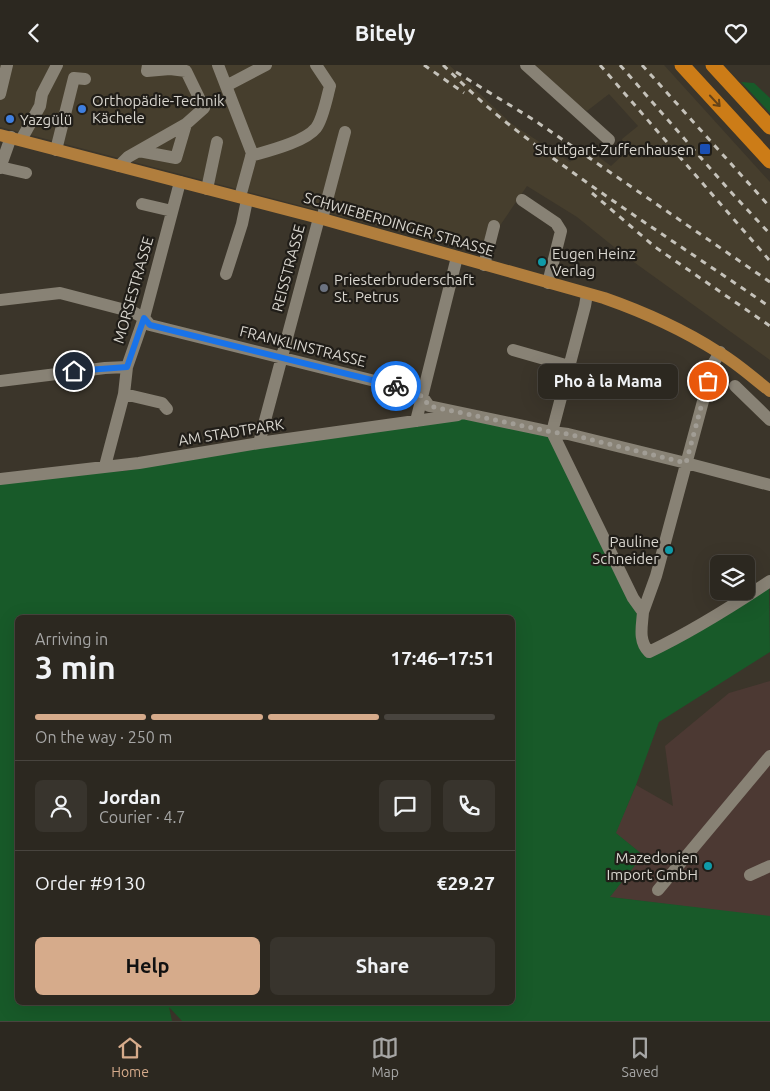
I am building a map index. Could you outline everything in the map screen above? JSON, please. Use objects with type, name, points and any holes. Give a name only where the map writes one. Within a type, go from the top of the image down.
[{"type":"highway","points":[[682,65],[770,161]]},
{"type":"highway","points":[[713,65],[770,127]]},
{"type":"main road","name":"SCHWIEBERDINGER STRASSE","points":[[11,137],[457,257],[587,294],[647,314],[720,352],[770,391]]},
{"type":"street","points":[[0,94],[7,65]]},
{"type":"street","points":[[26,173],[0,167],[11,137],[40,106],[42,94],[58,65]]},
{"type":"street","points":[[119,166],[128,157],[186,124],[204,108],[186,71],[169,67],[146,71],[148,65]]},
{"type":"street","points":[[218,65],[252,153],[244,199],[242,224],[226,274]]},
{"type":"street","points":[[226,86],[266,65]]},
{"type":"street","points":[[251,156],[300,139],[318,127],[330,86],[316,65]]},
{"type":"street","points":[[526,65],[609,140]]},
{"type":"street","points":[[56,150],[74,78],[85,79]]},
{"type":"street","points":[[139,151],[176,158],[186,124]]},
{"type":"street","name":"REISSTRASSE","points":[[259,443],[345,132]]},
{"type":"street","points":[[207,189],[217,142]]},
{"type":"street","name":"MORSESTRASSE","points":[[105,466],[124,394],[127,367],[144,318],[180,182]]},
{"type":"street","points":[[522,200],[556,223],[561,231],[548,283]]},
{"type":"street","points":[[142,204],[172,211]]},
{"type":"street","points":[[484,265],[494,226]]},
{"type":"street","points":[[416,421],[457,257]]},
{"type":"street","name":"FRANKLINSTRASSE","points":[[0,300],[60,293],[133,311],[144,318],[150,325],[414,391],[422,395],[429,406],[568,434],[770,485]]},
{"type":"street","points":[[587,294],[552,432],[632,598],[643,612]]},
{"type":"street","points":[[513,350],[570,366]]},
{"type":"street","points":[[720,352],[713,364],[656,576],[643,612],[641,635],[643,647],[649,652],[712,619],[770,581]]},
{"type":"street","points":[[0,381],[105,367],[127,367]]},
{"type":"street","points":[[735,386],[770,420]]},
{"type":"street","points":[[124,394],[162,403],[167,409]]},
{"type":"street","name":"AM STADTPARK","points":[[0,479],[139,463],[259,443],[466,414]]},
{"type":"street","points":[[658,890],[770,756]]},
{"type":"street","points":[[750,875],[770,866]]},
{"type":"shaded area","points":[[0,65],[449,65],[512,124],[570,162],[584,146],[611,166],[626,152],[622,139],[638,126],[609,94],[587,111],[572,100],[535,65],[664,65],[770,182],[770,360],[624,255],[577,217],[527,186],[499,227],[492,256],[0,127]]},
{"type":"shaded area","points":[[770,681],[770,917],[609,897],[643,855],[615,833],[636,785],[673,806],[665,746],[729,693]]},
{"type":"green space","points":[[741,82],[754,83],[770,98],[770,113]]},
{"type":"green space","points":[[468,417],[546,434],[556,450],[638,616],[650,655],[746,600],[755,600],[755,595],[769,587],[770,652],[659,722],[616,833],[643,855],[610,897],[770,916],[770,1021],[182,1021],[169,1007],[172,1021],[0,1021],[0,483],[124,471],[258,447]]},
{"type":"railway","points":[[424,65],[464,93]]},
{"type":"railway","points":[[443,65],[494,113],[534,144],[600,192],[770,307]]},
{"type":"railway","points":[[600,65],[770,261]]},
{"type":"railway","points":[[620,65],[770,234]]},
{"type":"railway","points":[[642,65],[770,207]]},
{"type":"railway","points":[[456,72],[534,120],[770,282]]},
{"type":"railway","points":[[592,193],[655,247],[770,326]]},
{"type":"way so far","points":[[396,386],[422,395],[429,406],[568,434],[686,463],[708,381]]},
{"type":"place","name":"Orthopädie-Technik Kächele","points":[[82,109]]},
{"type":"place","name":"Yazgülü","points":[[10,119]]},
{"type":"place","name":"Stuttgart-Zuffenhausen","points":[[705,149]]},
{"type":"place","name":"Eugen Heinz Verlag","points":[[542,262]]},
{"type":"place","name":"Priesterbruderschaft St. Petrus","points":[[324,288]]},
{"type":"place","name":"Pho à la Mama","points":[[708,381]]},
{"type":"place","name":"Pauline Schneider","points":[[669,550]]},
{"type":"place","name":"Mazedonien Import GmbH","points":[[708,866]]},
{"type":"route","points":[[74,371],[105,367],[127,367],[144,318],[150,325],[396,386]]}]
